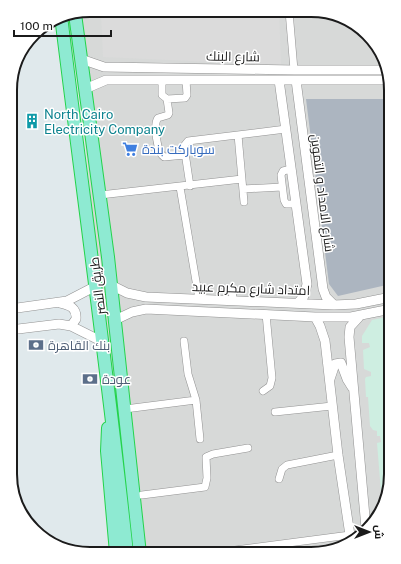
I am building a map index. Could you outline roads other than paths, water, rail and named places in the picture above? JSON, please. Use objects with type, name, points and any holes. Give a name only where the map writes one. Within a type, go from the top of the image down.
[{"type":"highway","name":"طريق النصر","points":[[82,17],[85,43],[81,58],[100,195],[126,409],[135,428],[137,439],[147,547]]},
{"type":"highway","points":[[76,18],[81,58]]},
{"type":"highway","points":[[63,23],[66,53]]},
{"type":"highway","name":"طريق النصر","points":[[56,26],[57,38],[66,53],[94,287],[112,413],[107,438],[107,451],[115,547]]},
{"type":"highway","points":[[126,409],[139,547]]},
{"type":"highway","points":[[112,413],[126,547]]},
{"type":"street","points":[[290,17],[294,70]]},
{"type":"street","name":"شارع البنك","points":[[81,58],[100,66],[114,67],[381,70]]},
{"type":"street","points":[[114,67],[109,72],[114,80]]},
{"type":"street","name":"شارع البنك","points":[[85,89],[102,80],[383,80]]},
{"type":"street","points":[[162,80],[162,95],[167,99],[185,98],[187,95],[186,80]]},
{"type":"street","points":[[279,80],[306,288],[304,296],[298,303]]},
{"type":"street","name":"شارع الامداد و التموين","points":[[296,80],[324,293],[334,305]]},
{"type":"street","points":[[282,98],[291,94],[298,98]]},
{"type":"street","points":[[167,99],[168,116],[158,118],[155,123],[158,151],[164,157],[185,155]]},
{"type":"street","points":[[190,186],[184,146],[190,140],[286,129]]},
{"type":"street","points":[[238,135],[244,202]]},
{"type":"street","points":[[291,169],[284,171],[281,175],[282,186],[285,203],[296,204]]},
{"type":"street","points":[[100,195],[242,179]]},
{"type":"street","points":[[243,189],[282,186]]},
{"type":"street","points":[[180,187],[199,299]]},
{"type":"street","points":[[304,265],[312,267],[320,263]]},
{"type":"street","name":"امتداد شارع مكرم عبيد","points":[[111,285],[127,293],[138,296],[199,299],[334,305],[356,304],[384,298]]},
{"type":"street","points":[[17,308],[59,303],[74,298],[94,287]]},
{"type":"street","points":[[232,289],[233,300]]},
{"type":"street","points":[[137,310],[133,301],[138,296]]},
{"type":"street","points":[[59,303],[71,306],[74,309],[76,319],[71,326]]},
{"type":"street","name":"امتداد شارع مكرم عبيد","points":[[115,320],[137,310],[180,310],[314,317],[360,316],[384,311]]},
{"type":"street","points":[[263,391],[270,386],[272,378],[266,314]]},
{"type":"street","points":[[360,316],[353,322],[349,332],[365,512]]},
{"type":"street","points":[[314,317],[320,326],[325,341],[338,454],[349,531]]},
{"type":"street","points":[[17,329],[59,324],[71,326],[101,341]]},
{"type":"street","points":[[184,341],[188,374],[196,400],[200,439]]},
{"type":"street","points":[[329,382],[335,364],[341,363],[347,379],[353,388]]},
{"type":"street","points":[[126,409],[196,400]]},
{"type":"street","points":[[275,412],[332,406]]},
{"type":"street","points":[[142,496],[205,487],[207,478],[206,457],[213,454],[248,448]]},
{"type":"street","points":[[279,479],[282,469],[287,465],[338,454]]},
{"type":"street","points":[[268,547],[344,539]]},
{"type":"place","name":"North Cairo Electricity Company","points":[[32,121]]},
{"type":"place","name":"سوباركت بندة","points":[[130,149]]},
{"type":"place","name":"بنك القاهرة","points":[[36,345]]},
{"type":"place","name":"عودة","points":[[90,379]]}]
